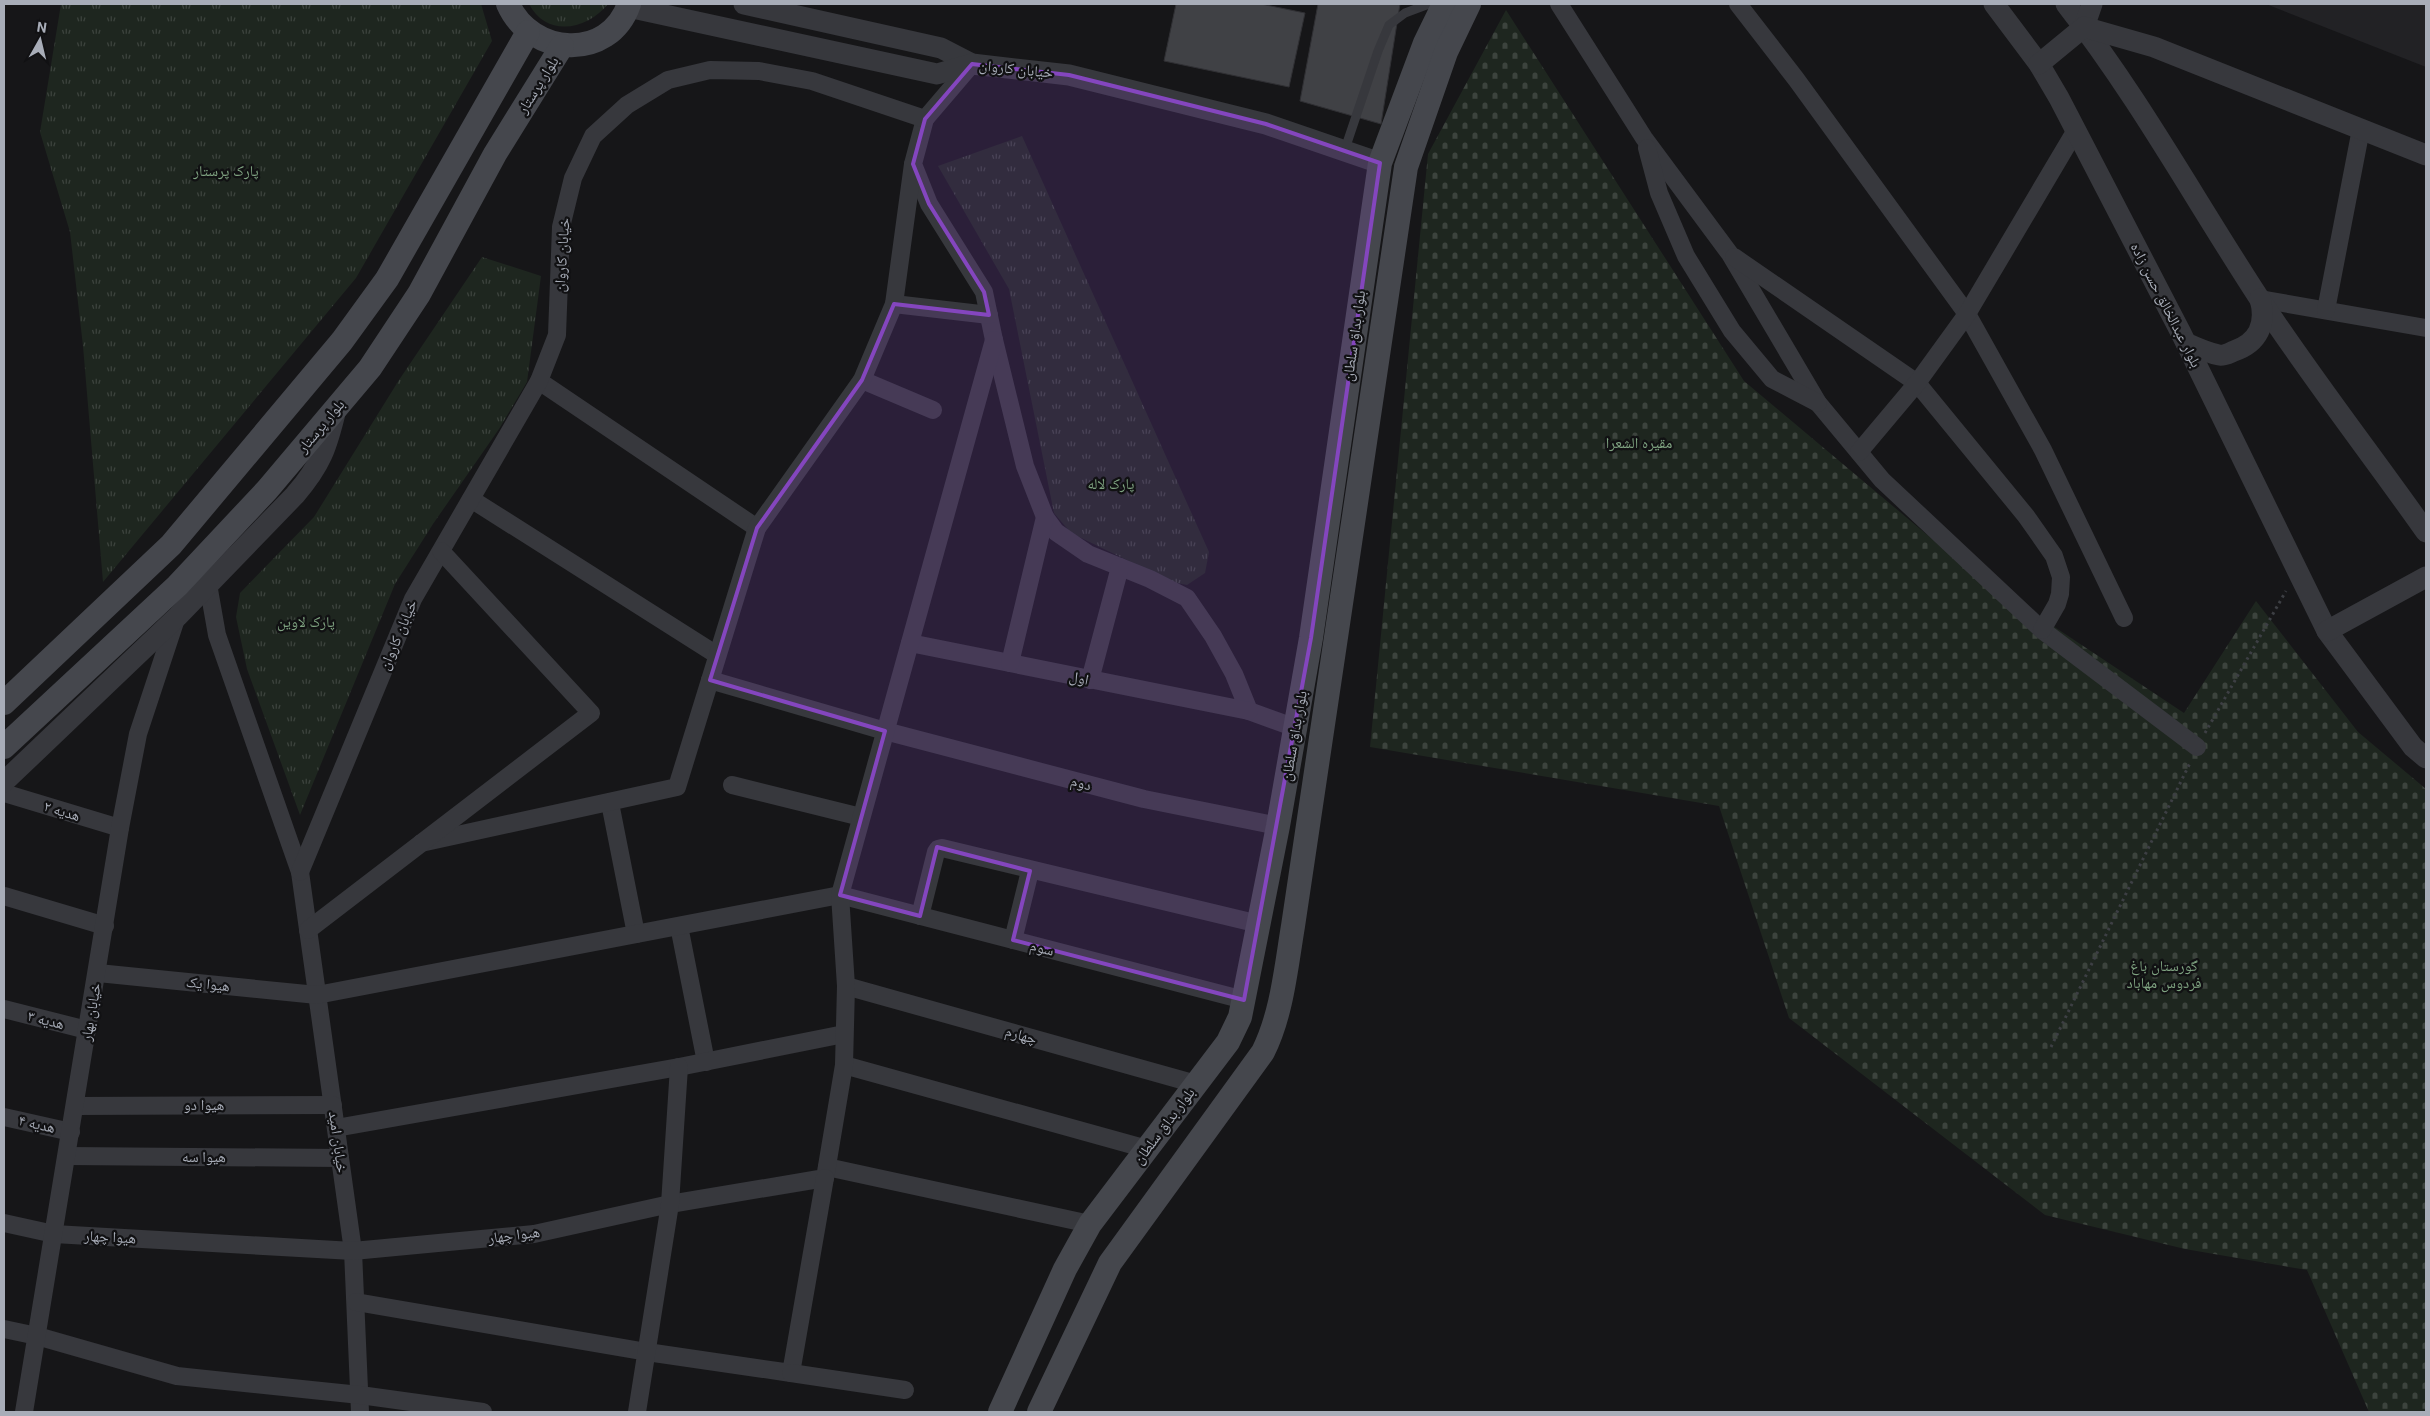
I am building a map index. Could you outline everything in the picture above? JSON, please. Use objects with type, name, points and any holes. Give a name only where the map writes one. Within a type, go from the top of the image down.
[{"type":"main road","points":[[508,4],[514,16],[528,32],[544,41],[562,46],[582,44],[602,37],[617,24],[629,5]]},
{"type":"main road","name":"بلوار بداق سلطان","points":[[1000,1412],[1065,1269],[1090,1224],[1236,1030],[1244,1000],[1296,728],[1380,163],[1425,43],[1444,4]]},
{"type":"main road","name":"بلوار بداق سلطان","points":[[1039,1412],[1098,1283],[1110,1263],[1263,1052],[1277,1017],[1296,907],[1406,167],[1446,52],[1469,4]]},
{"type":"main road","points":[[4,703],[171,545],[342,341],[386,279],[528,32]]},
{"type":"main road","name":"بلوار پرستار","points":[[4,747],[177,586],[267,490],[370,368],[419,294],[495,154],[562,46]]},
{"type":"main road","points":[[1289,952],[1284,941],[1274,936],[1263,937],[1259,924],[1266,917],[1275,922],[1289,918],[1296,907]]},
{"type":"street","points":[[744,4],[941,48],[972,64]]},
{"type":"street","points":[[1560,4],[1644,138],[1730,254],[1818,403],[1882,480],[2042,630],[2197,747]]},
{"type":"street","points":[[1738,4],[1802,87],[1967,314],[2043,450],[2124,618]]},
{"type":"street","name":"بلوار عبدالخالق حسن زاده","points":[[1994,4],[2039,64],[2076,130],[2186,343],[2323,624],[2413,747],[2426,758]]},
{"type":"street","points":[[2066,4],[2084,27],[2260,300],[2426,532]]},
{"type":"street","points":[[2039,64],[2084,27],[2092,4]]},
{"type":"street","points":[[629,5],[937,74],[972,64]]},
{"type":"street","points":[[2084,27],[2154,47],[2426,155]]},
{"type":"street","points":[[937,74],[941,48]]},
{"type":"street","name":"خیابان کاروان","points":[[300,872],[413,599],[539,381],[557,336],[561,226],[573,178],[593,136],[626,105],[668,80],[710,70],[760,71],[812,81],[925,119],[972,64],[1069,75],[1266,124],[1345,149],[1380,163]]},
{"type":"street","points":[[421,843],[677,787],[757,528],[862,380],[894,304],[913,164],[925,119]]},
{"type":"street","points":[[2326,310],[2361,129]]},
{"type":"street","points":[[1859,452],[1917,384],[1967,314],[2076,130]]},
{"type":"street","points":[[1644,138],[1659,193],[1686,256],[1732,331],[1772,378],[1818,403]]},
{"type":"street","points":[[913,164],[929,204],[984,292],[1025,466],[1045,517],[1056,532],[1088,554],[1150,579],[1187,598],[1213,636],[1234,674],[1249,711]]},
{"type":"street","points":[[1730,254],[1917,384],[2026,516],[2054,556],[2061,576],[2060,594],[2057,604],[2042,630]]},
{"type":"street","points":[[2260,300],[2426,328]]},
{"type":"street","points":[[2186,343],[2222,356],[2246,347],[2257,336],[2262,322],[2264,312],[2260,300]]},
{"type":"street","points":[[894,304],[989,315]]},
{"type":"street","points":[[790,1372],[844,1065],[846,986],[840,895],[994,340]]},
{"type":"street","points":[[862,380],[933,410]]},
{"type":"street","points":[[539,381],[757,528]]},
{"type":"street","points":[[4,782],[178,616],[312,475],[327,446],[336,409]]},
{"type":"street","points":[[470,499],[717,656]]},
{"type":"street","points":[[1010,663],[1045,517]]},
{"type":"street","points":[[308,930],[590,712],[441,551]]},
{"type":"street","points":[[1090,680],[1120,567]]},
{"type":"street","points":[[2323,624],[2426,577]]},
{"type":"street","name":"خیابان امید","points":[[208,584],[217,635],[300,872],[353,1251],[360,1412]]},
{"type":"street","name":"خیابان بهار","points":[[24,1412],[98,973],[120,828],[138,734],[178,616]]},
{"type":"street","name":"اول","points":[[910,643],[1249,711],[1296,728]]},
{"type":"street","name":"دوم","points":[[710,680],[886,731],[1144,800],[1278,826]]},
{"type":"street","points":[[732,784],[861,817]]},
{"type":"street","name":"هدیه ۲","points":[[4,793],[120,828]]},
{"type":"street","points":[[610,803],[636,934]]},
{"type":"street","points":[[920,916],[938,849],[1259,924]]},
{"type":"street","points":[[1014,940],[1030,871]]},
{"type":"street","name":"هیوا یک","points":[[98,973],[317,995],[840,895]]},
{"type":"street","name":"سوم","points":[[840,895],[1244,1000]]},
{"type":"street","points":[[4,896],[105,926]]},
{"type":"street","points":[[679,926],[706,1062]]},
{"type":"street","name":"چهارم","points":[[846,986],[1196,1084]]},
{"type":"street","name":"هدیه ۳","points":[[4,1009],[88,1030]]},
{"type":"street","points":[[336,1128],[679,1067],[844,1034]]},
{"type":"street","points":[[844,1065],[1147,1149]]},
{"type":"street","points":[[637,1412],[670,1204],[679,1067]]},
{"type":"street","name":"هیوا دو","points":[[76,1106],[333,1105]]},
{"type":"street","name":"هدیه ۴","points":[[4,1117],[71,1132]]},
{"type":"street","name":"هیوا سه","points":[[67,1156],[340,1158]]},
{"type":"street","points":[[826,1172],[1090,1224]]},
{"type":"street","name":"هیوا چهار","points":[[4,1223],[54,1234],[353,1251],[534,1234],[826,1172]]},
{"type":"street","points":[[356,1302],[647,1352],[905,1390]]},
{"type":"street","points":[[4,1329],[37,1336],[177,1376],[360,1394],[483,1412]]},
{"type":"lane","points":[[1345,149],[1378,51],[1389,25],[1405,13],[1429,4]]},
{"type":"path","points":[[2051,1047],[2197,747],[2297,570]]},
{"type":"highlighted area","points":[[972,64],[1069,75],[1266,124],[1380,163],[1311,638],[1244,1000],[1013,940],[1030,871],[937,847],[920,916],[840,895],[885,731],[710,680],[757,528],[862,380],[894,304],[989,315],[984,292],[929,204],[913,164],[925,119]]},
{"type":"shaded area","points":[[2266,4],[2426,4],[2426,67]]},
{"type":"green space","name":"پارک پرستار","points":[[61,4],[481,4],[492,41],[356,278],[103,582],[83,346],[70,232],[40,132]]},
{"type":"green space","points":[[529,4],[608,4],[589,20],[579,24],[556,26],[546,22],[537,15]]},
{"type":"green space","name":"گورستان باغ فردوس مهاباد","points":[[1506,10],[1744,381],[1969,570],[2184,713],[2256,601],[2358,732],[2426,789],[2426,1412],[2369,1412],[2307,1270],[2185,1249],[2045,1215],[1789,1018],[1719,806],[1370,747],[1428,154]]},
{"type":"green space","name":"پارک لاله","points":[[1022,136],[1209,552],[1205,573],[1187,585],[1172,582],[1071,533],[1054,513],[1009,289],[938,166]]},
{"type":"green space","name":"پارک لاوین","points":[[482,257],[541,276],[527,382],[499,429],[433,524],[395,584],[300,815],[247,669],[236,617],[240,593],[314,517],[399,380]]},
{"type":"building","points":[[1176,4],[1261,4],[1305,13],[1289,87],[1164,61]]},
{"type":"building","points":[[1318,4],[1400,4],[1381,124],[1300,101]]},
{"type":"park label","name":"مقیره الشعرا","points":[[1639,443]]}]
